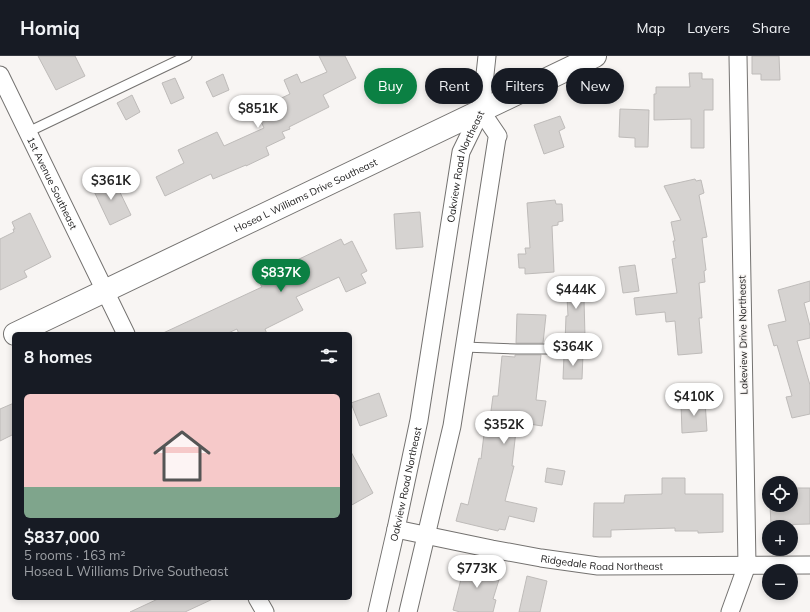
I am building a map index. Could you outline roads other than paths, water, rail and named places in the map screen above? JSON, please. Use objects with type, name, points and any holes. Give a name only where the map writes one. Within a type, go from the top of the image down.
[{"type":"street","points":[[481,111],[487,56]]},
{"type":"street","name":"Hosea L Williams Drive Southeast","points":[[19,332],[596,56]]},
{"type":"street","name":"Lakeview Drive Northeast","points":[[730,612],[746,565],[738,56]]},
{"type":"street","name":"1st Avenue Southeast","points":[[0,75],[125,332]]},
{"type":"street","name":"Oakview Road Northeast","points":[[408,612],[452,426],[498,136],[481,111]]},
{"type":"street","name":"Oakview Road Northeast","points":[[377,612],[419,420],[462,152],[481,111]]},
{"type":"street","name":"Hosea L Williams Drive Southeast","points":[[0,341],[12,335]]},
{"type":"street","name":"Ridgedale Road Northeast","points":[[396,529],[540,558],[598,566],[810,565]]},
{"type":"street","points":[[258,600],[265,612]]},
{"type":"lane","points":[[28,132],[187,56]]},
{"type":"lane","points":[[464,347],[581,349]]}]
